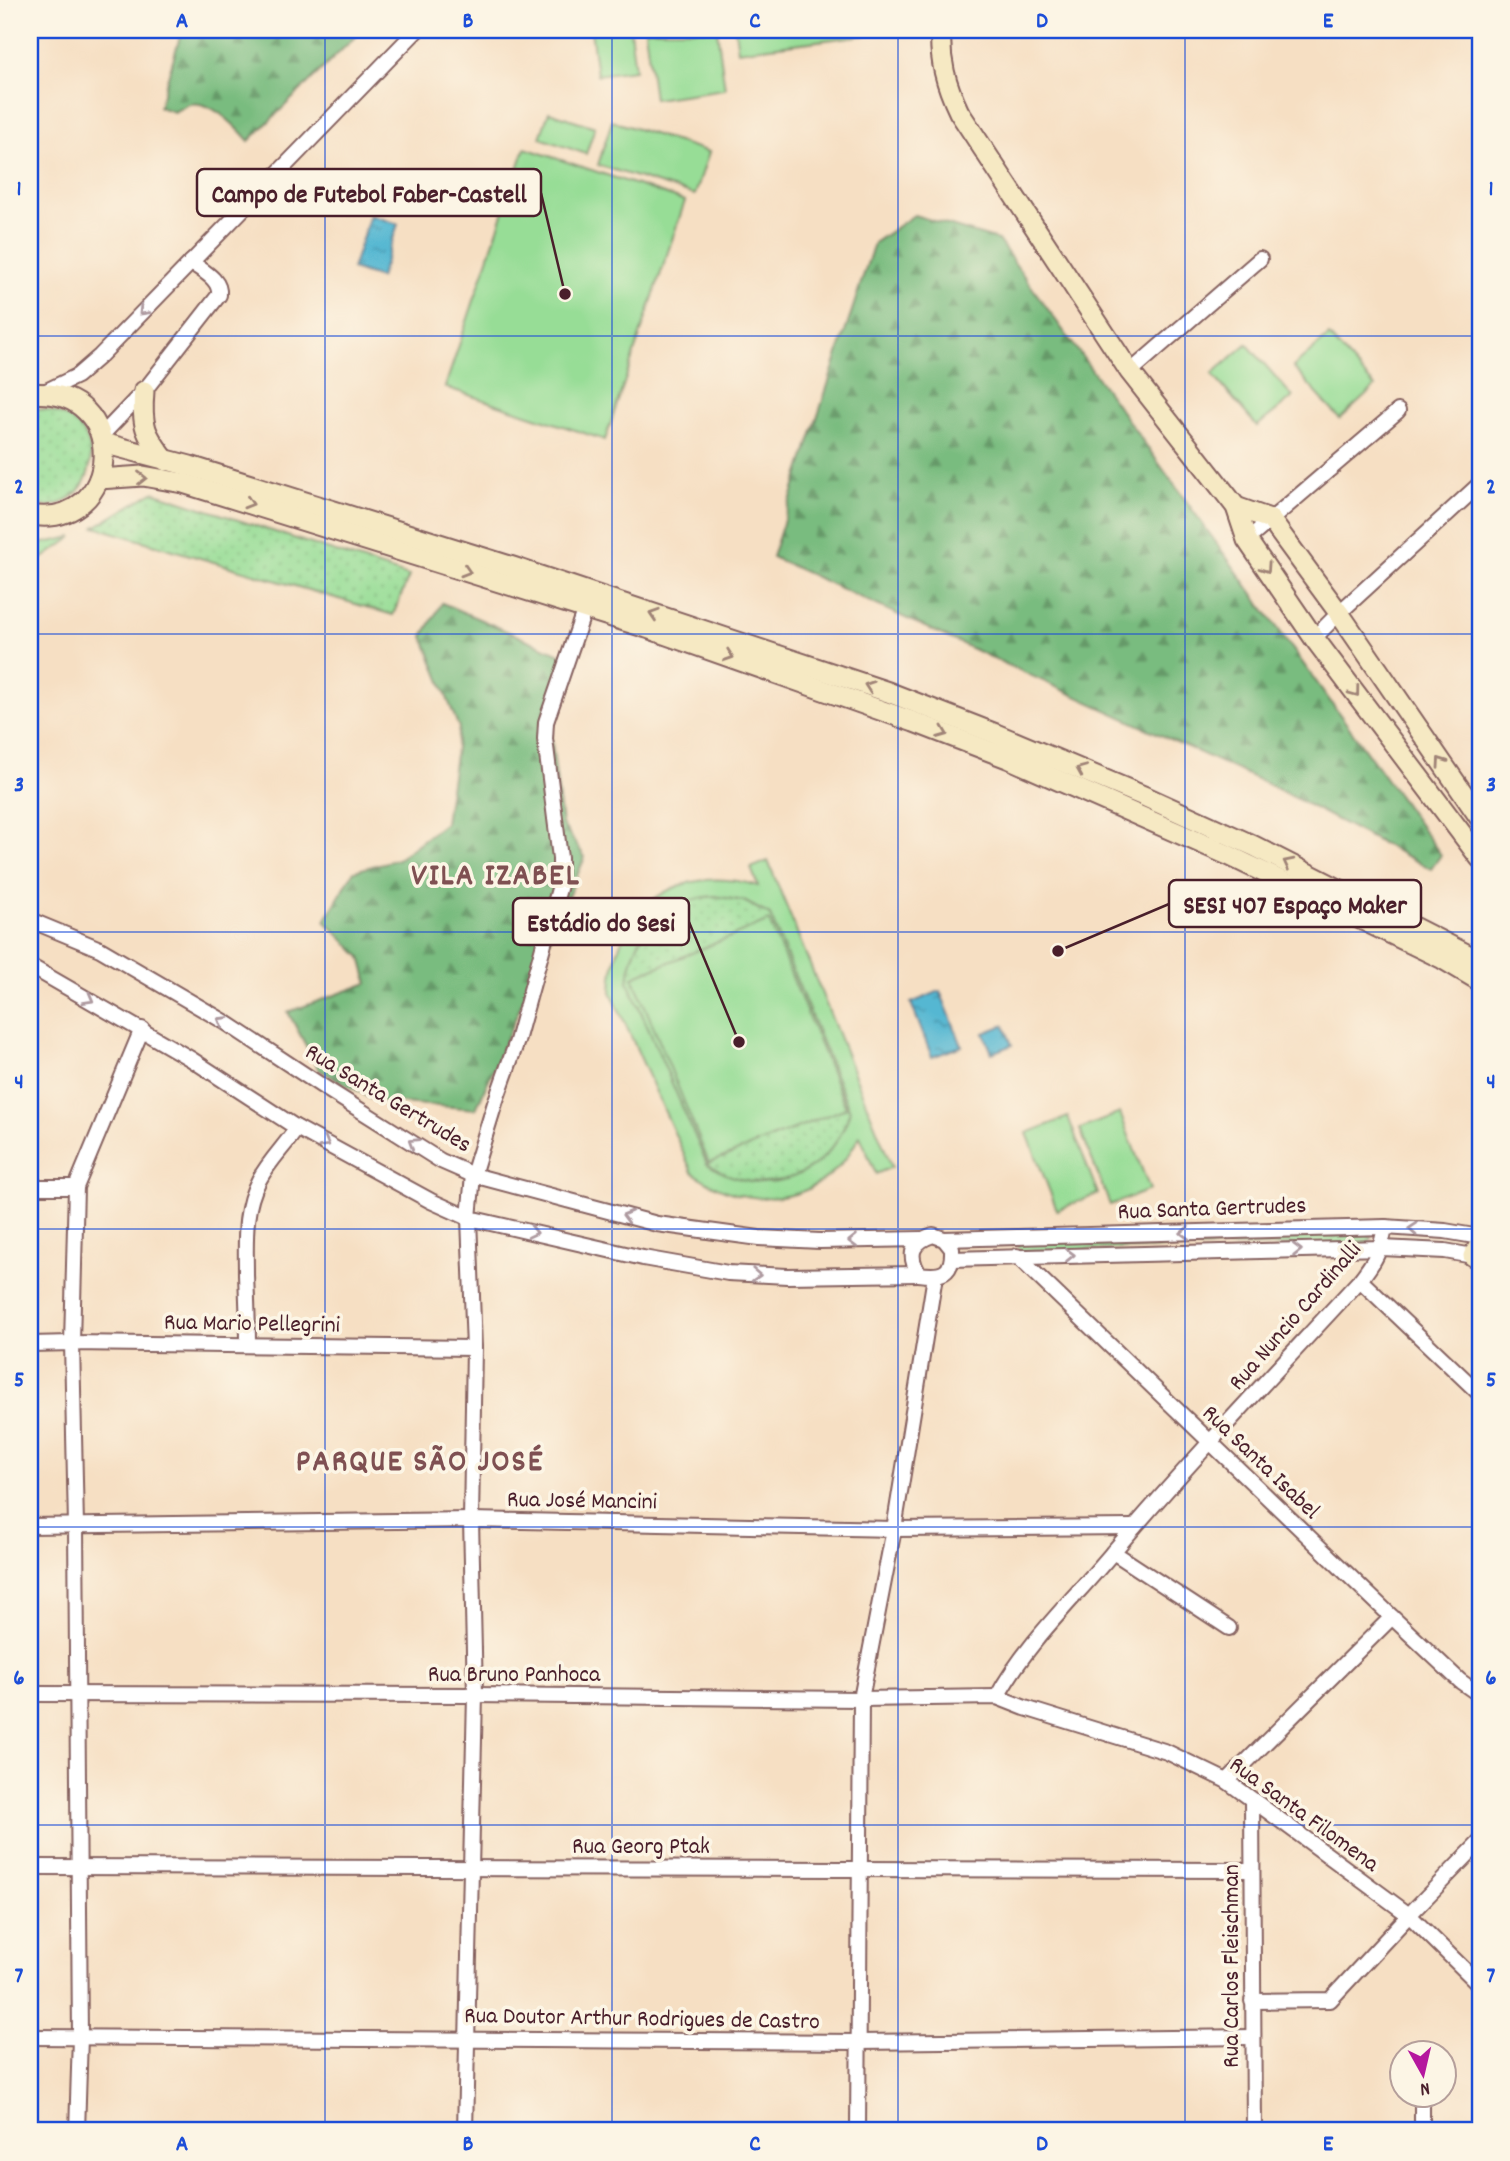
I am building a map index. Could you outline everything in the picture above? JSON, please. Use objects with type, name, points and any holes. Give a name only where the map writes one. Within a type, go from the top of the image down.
[{"type":"street","points":[[36,393],[77,376],[100,356],[417,30]]},
{"type":"street","points":[[941,30],[943,68],[949,91],[959,112],[1130,372],[1236,508],[1247,540],[1314,638],[1480,858]]},
{"type":"street","points":[[1130,372],[1260,259]]},
{"type":"street","points":[[102,439],[144,391],[219,295],[218,283],[191,262]]},
{"type":"street","points":[[144,391],[146,432],[166,461]]},
{"type":"street","points":[[33,520],[76,507],[90,495],[99,479],[104,461],[102,439],[90,416],[77,404],[60,396],[36,393]]},
{"type":"street","points":[[1247,540],[1398,411]]},
{"type":"street","points":[[102,439],[513,567],[912,701],[1146,797],[1254,846],[1480,961]]},
{"type":"street","points":[[99,479],[143,476],[183,483],[585,608],[790,677],[1010,759],[1228,855],[1443,959],[1480,981]]},
{"type":"street","points":[[1314,638],[1480,484]]},
{"type":"street","points":[[1236,508],[1270,519],[1339,613],[1480,818]]},
{"type":"street","points":[[465,2131],[475,1695],[471,1520],[474,1348],[469,1218],[473,1175],[517,1041],[560,885],[560,858],[545,739],[546,722],[585,608]]},
{"type":"street","name":"Rua Santa Gertrudes","points":[[30,920],[100,949],[225,1022],[441,1161],[473,1175],[657,1224],[759,1238],[820,1241],[921,1239]]},
{"type":"street","points":[[30,966],[142,1029],[297,1128],[431,1201],[469,1218],[643,1258],[728,1273],[787,1276],[935,1276],[950,1267],[952,1249],[944,1240],[933,1235],[921,1239],[912,1251],[912,1263],[919,1274]]},
{"type":"street","points":[[77,2131],[80,2037],[72,1343],[76,1187],[142,1029]]},
{"type":"street","points":[[248,1345],[245,1223],[258,1180],[297,1128]]},
{"type":"street","points":[[30,1187],[76,1187]]},
{"type":"street","name":"Rua Santa Gertrudes","points":[[944,1240],[1385,1227],[1445,1231],[1478,1248]]},
{"type":"street","name":"Rua Nuncio Cardinalli","points":[[997,1697],[1027,1650],[1134,1527],[1360,1280],[1382,1248],[1385,1227]]},
{"type":"street","name":"Rua Santa Gertrudes","points":[[952,1259],[1382,1248],[1445,1251],[1478,1248]]},
{"type":"street","name":"Rua Santa Isabel","points":[[1017,1256],[1392,1617],[1460,1681],[1480,1695]]},
{"type":"street","points":[[858,2131],[861,1699],[894,1529],[935,1276]]},
{"type":"street","points":[[1360,1280],[1480,1394]]},
{"type":"street","name":"Rua Mario Pellegrini","points":[[30,1344],[474,1348]]},
{"type":"street","name":"Rua José Mancini","points":[[30,1526],[471,1520],[894,1529],[1134,1527]]},
{"type":"street","points":[[1113,1552],[1229,1628]]},
{"type":"street","points":[[1227,1781],[1392,1617]]},
{"type":"street","name":"Rua Bruno Panhoca","points":[[30,1694],[861,1699],[997,1697]]},
{"type":"street","name":"Rua Santa Filomena","points":[[997,1697],[1167,1752],[1227,1781],[1409,1915],[1480,1985]]},
{"type":"street","name":"Rua Carlos Fleischman","points":[[1252,1800],[1254,2131]]},
{"type":"street","points":[[1252,2001],[1330,2000],[1480,1842]]},
{"type":"street","name":"Rua Georg Ptak","points":[[30,1867],[1252,1870]]},
{"type":"street","name":"Rua Doutor Arthur Rodrigues de Castro","points":[[30,2037],[859,2042],[1253,2037]]},
{"type":"street","points":[[1422,2108],[1422,2131]]},
{"type":"green space","points":[[182,30],[362,30],[249,141],[222,115],[206,106],[189,104],[174,112],[159,107]]},
{"type":"green space","points":[[591,30],[630,30],[635,70],[597,75]]},
{"type":"green space","points":[[645,30],[717,30],[725,89],[654,99]]},
{"type":"green space","points":[[735,30],[873,30],[873,34],[738,51]]},
{"type":"green space","points":[[549,112],[595,127],[586,154],[540,138]]},
{"type":"green space","points":[[612,121],[709,152],[695,195],[598,165]]},
{"type":"green space","points":[[525,148],[685,201],[605,440],[445,387]]},
{"type":"green space","points":[[914,215],[998,240],[1441,855],[1431,869],[1270,785],[772,557],[874,243]]},
{"type":"green space","points":[[1329,336],[1375,387],[1340,419],[1293,367]]},
{"type":"green space","points":[[1247,344],[1293,397],[1257,426],[1212,374]]},
{"type":"green space","points":[[39,409],[65,416],[82,430],[90,448],[90,467],[83,484],[70,498],[52,505],[30,504],[30,411]]},
{"type":"green space","points":[[153,492],[409,576],[393,615],[95,527]]},
{"type":"green space","points":[[73,537],[30,567],[30,546]]},
{"type":"green space","points":[[442,603],[574,660],[549,720],[562,824],[585,857],[476,1109],[377,1101],[319,1070],[288,1012],[368,983],[361,957],[325,921],[354,871],[398,859],[445,823],[459,728],[423,636]]},
{"type":"green space","points":[[768,861],[892,1167],[876,1174],[860,1136],[845,1160],[826,1178],[808,1189],[789,1195],[769,1198],[729,1192],[692,1172],[611,992],[615,962],[624,936],[637,915],[655,898],[677,887],[702,880],[729,880],[758,886],[751,868]],"holes":[[[715,896],[744,901],[770,915],[850,1111],[841,1134],[828,1153],[812,1167],[793,1177],[773,1182],[751,1181],[729,1175],[707,1164],[628,982],[636,948],[644,933],[666,912],[680,904]]]},
{"type":"green space","points":[[715,896],[744,901],[770,915],[850,1111],[841,1134],[828,1153],[812,1167],[793,1177],[773,1182],[751,1181],[729,1175],[707,1164],[628,982],[636,948],[654,921],[680,904]]},
{"type":"green space","points":[[769,921],[846,1108],[709,1163],[633,977]]},
{"type":"green space","points":[[1120,1113],[1150,1190],[1110,1205],[1080,1129]]},
{"type":"green space","points":[[1068,1117],[1098,1194],[1057,1210],[1027,1133]]},
{"type":"green space","points":[[1370,1234],[1371,1239],[1367,1244],[1020,1251],[1018,1243]]},
{"type":"water","points":[[370,215],[398,224],[380,278],[352,269]]},
{"type":"water","points":[[940,991],[962,1046],[932,1057],[911,1003]]},
{"type":"water","points":[[1004,1025],[1012,1045],[992,1053],[984,1033]]},
{"type":"place","name":"Campo de Futebol Faber-Castell","points":[[565,294]]},
{"type":"place","name":"SESI 407 Espaço Maker","points":[[1058,951]]},
{"type":"place","name":"Estádio do Sesi","points":[[739,1042]]},
{"type":"district","name":"VILA IZABEL","points":[[496,873]]},
{"type":"district","name":"PARQUE SÃO JOSÉ","points":[[420,1459]]}]
